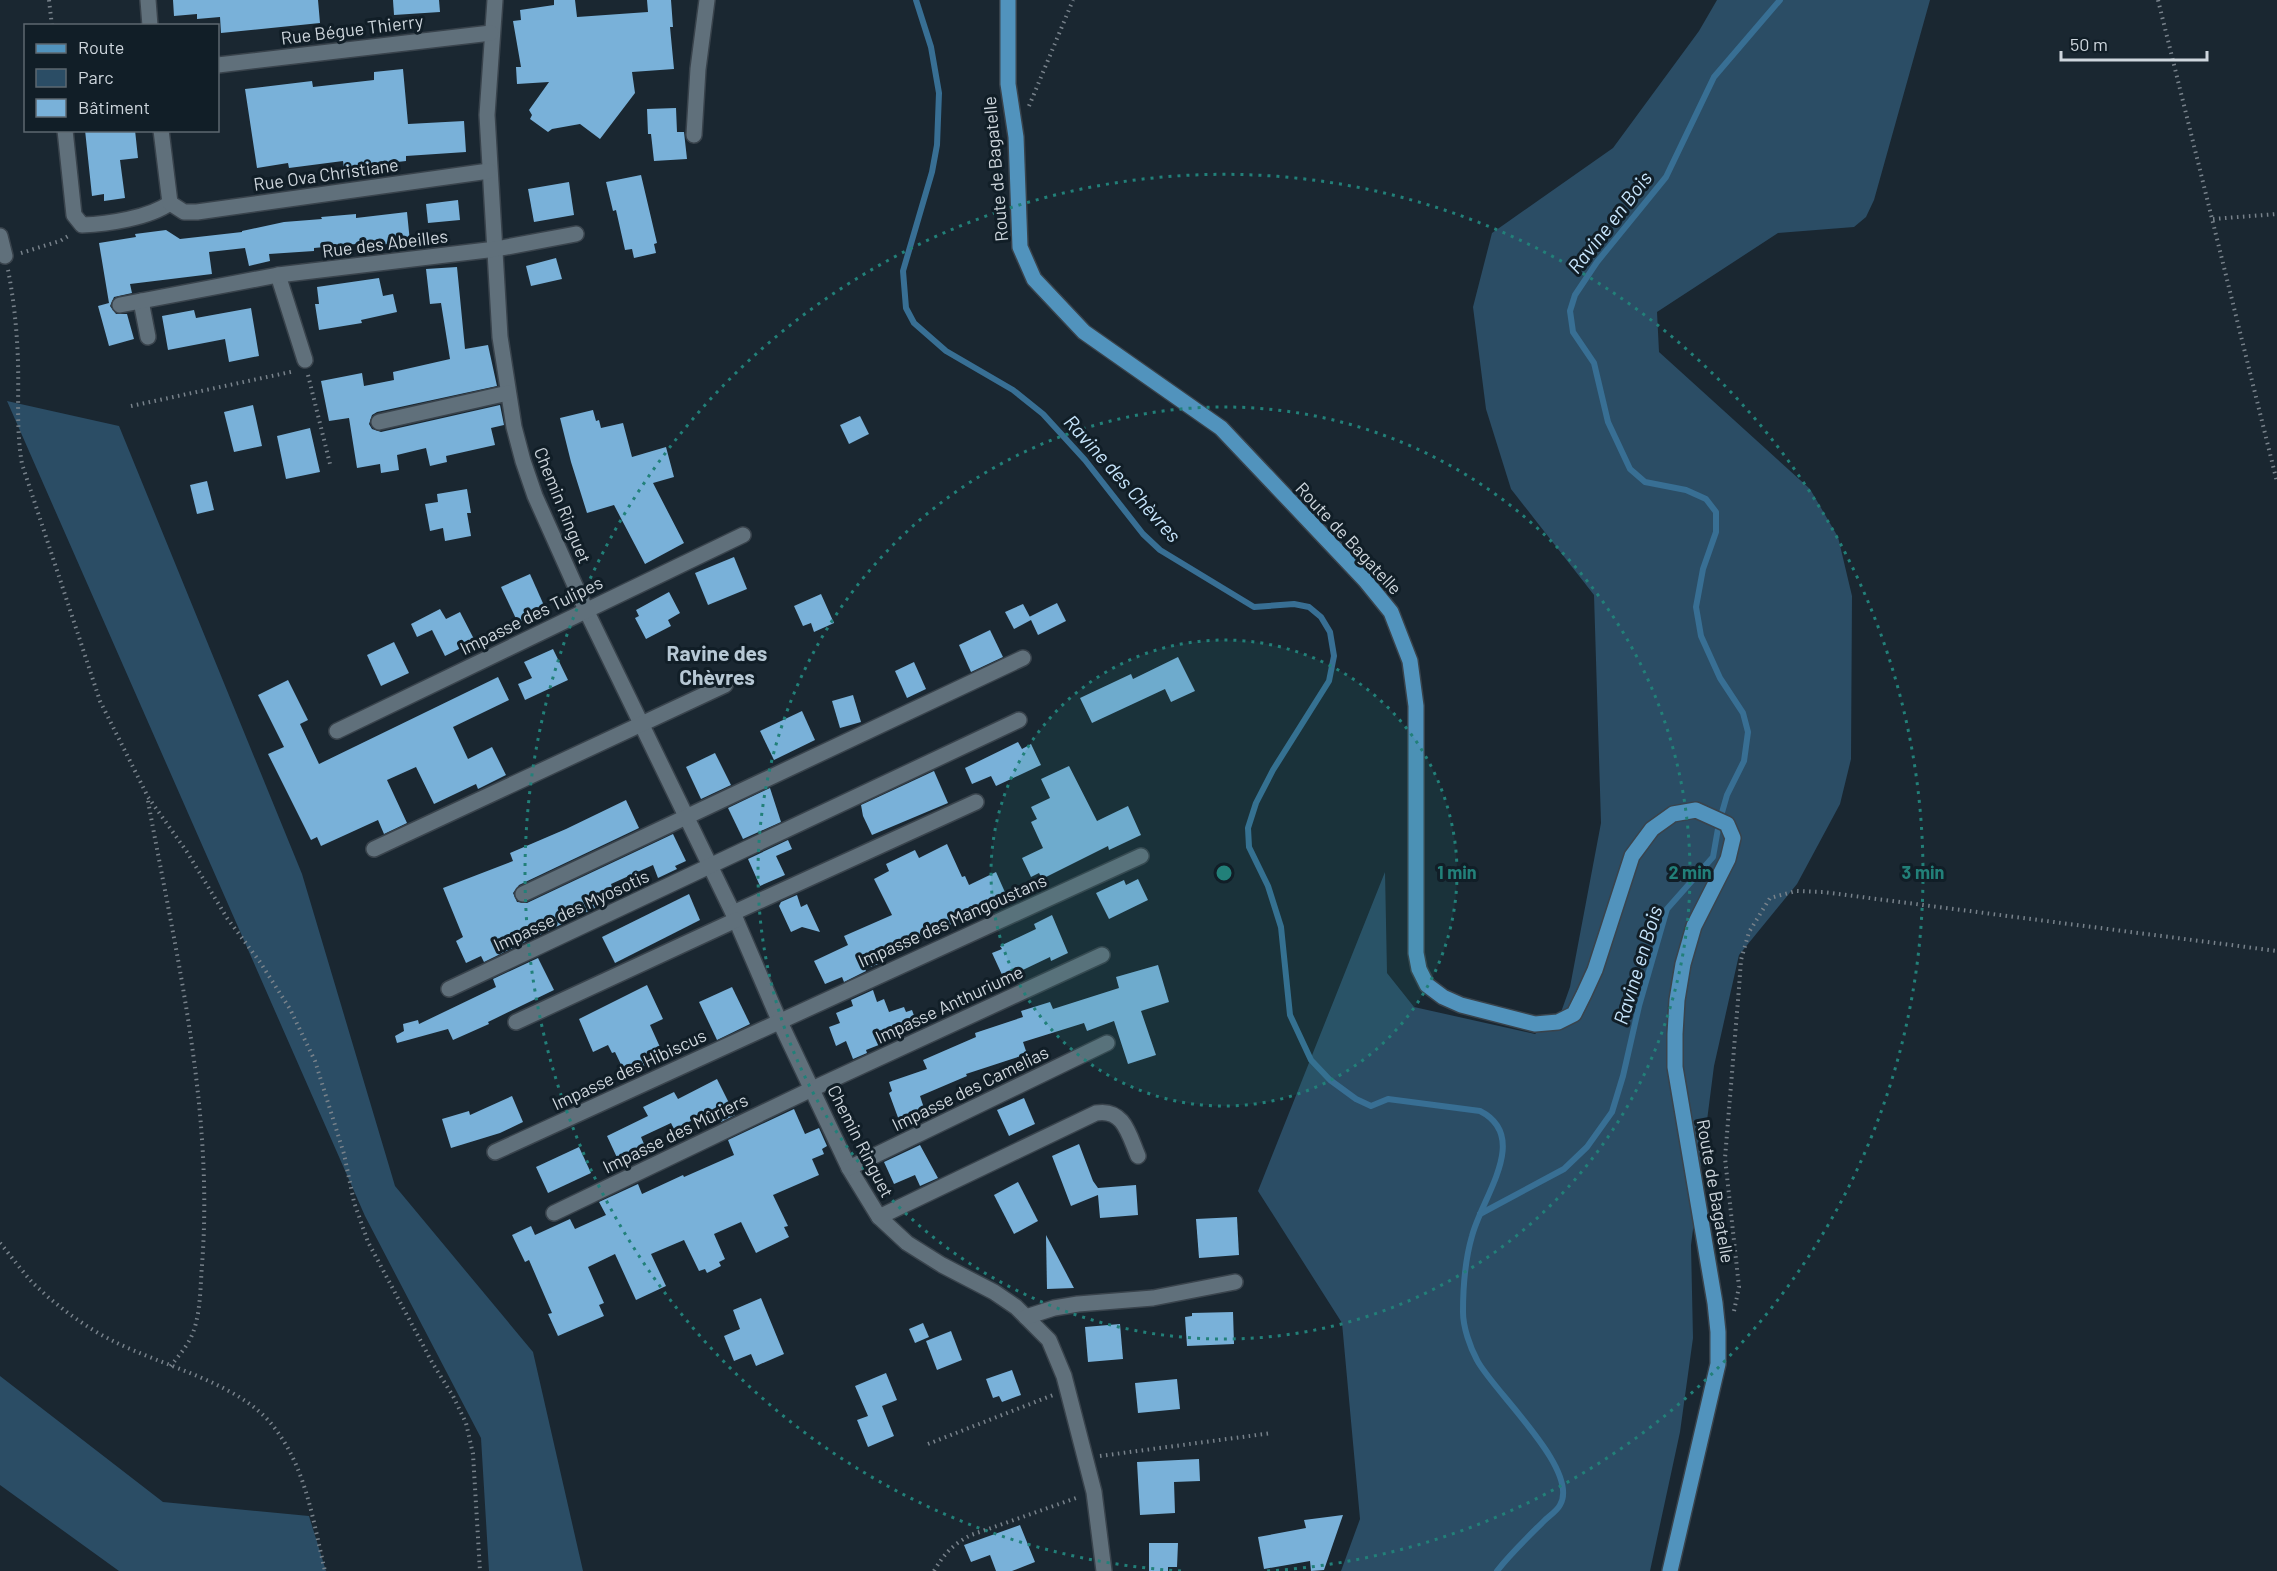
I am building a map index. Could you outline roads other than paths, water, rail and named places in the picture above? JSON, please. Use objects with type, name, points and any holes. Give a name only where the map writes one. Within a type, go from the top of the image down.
[{"type":"main road","name":"Route de Bagatelle","points":[[1008,0],[1008,84],[1016,137],[1020,246],[1034,279],[1084,332],[1221,428],[1365,580],[1391,612],[1410,661],[1416,706],[1416,953],[1419,969],[1427,985],[1443,997],[1461,1005],[1535,1024],[1558,1022],[1574,1014],[1595,970],[1632,856],[1652,829],[1672,814],[1696,810],[1727,824],[1732,838],[1728,858],[1694,926],[1683,964],[1677,1000],[1675,1067],[1718,1332],[1718,1364],[1670,1571]]},
{"type":"street","points":[[148,0],[150,24]]},
{"type":"street","name":"Chemin Ringuet","points":[[495,0],[491,33],[488,115],[489,171],[496,249],[500,337],[514,427],[535,496],[586,610],[734,917],[779,1020],[849,1168],[879,1217],[907,1243],[942,1265],[994,1292],[1026,1317],[1049,1340],[1068,1388],[1086,1458],[1094,1492],[1104,1571]]},
{"type":"street","points":[[694,135],[698,69],[707,0]]},
{"type":"street","name":"Rue Bégue Thierry","points":[[219,64],[491,33]]},
{"type":"street","points":[[65,132],[74,215],[82,225],[147,215],[170,203],[161,132]]},
{"type":"street","name":"Rue Ova Christiane","points":[[170,203],[184,212],[197,212],[489,171]]},
{"type":"street","points":[[496,249],[576,234]]},
{"type":"street","points":[[0,236],[5,256]]},
{"type":"street","name":"Rue des Abeilles","points":[[120,304],[278,275],[496,249]]},
{"type":"street","points":[[278,275],[305,360]]},
{"type":"street","points":[[141,301],[148,337]]},
{"type":"street","points":[[379,422],[508,393]]},
{"type":"street","name":"Impasse des Tulipes","points":[[338,730],[742,535]]},
{"type":"street","points":[[523,894],[1023,658]]},
{"type":"street","points":[[374,849],[725,685]]},
{"type":"street","points":[[710,866],[1019,720]]},
{"type":"street","points":[[516,1022],[976,802]]},
{"type":"street","name":"Impasse des Mangoustans","points":[[779,1020],[1142,856]]},
{"type":"street","name":"Impasse des Myosotis","points":[[449,989],[710,866]]},
{"type":"street","name":"Impasse Anthuriume","points":[[812,1089],[1102,955]]},
{"type":"street","name":"Impasse des Hibiscus","points":[[495,1152],[779,1020]]},
{"type":"street","name":"Impasse des Camelias","points":[[849,1168],[1107,1043]]},
{"type":"street","name":"Impasse des Mûriers","points":[[554,1213],[812,1089]]},
{"type":"street","points":[[879,1217],[1096,1113],[1107,1111],[1115,1115],[1123,1124],[1138,1156]]},
{"type":"street","points":[[1026,1317],[1054,1308],[1153,1298],[1234,1282]]},
{"type":"waterway","name":"Ravine des Chèvres","points":[[916,0],[931,47],[939,93],[937,145],[932,172],[903,271],[906,308],[914,323],[946,351],[1013,390],[1043,414],[1085,460],[1143,534],[1160,550],[1254,607],[1294,604],[1309,607],[1321,617],[1330,632],[1334,656],[1329,681],[1273,770],[1256,803],[1248,828],[1249,847],[1268,886],[1281,927],[1290,1015],[1311,1060],[1330,1080],[1356,1099],[1371,1106],[1388,1099],[1480,1111],[1495,1122],[1502,1136],[1503,1152],[1499,1169],[1477,1220],[1468,1254],[1463,1293],[1464,1324],[1477,1360],[1547,1452],[1558,1472],[1563,1490],[1557,1509],[1497,1571]]},
{"type":"waterway","name":"Ravine en Bois","points":[[1480,1214],[1564,1169],[1587,1147],[1612,1112],[1667,909],[1713,857],[1727,795],[1744,761],[1748,732],[1743,713],[1720,678],[1701,636],[1696,607],[1703,569],[1716,532],[1716,512],[1706,499],[1686,490],[1645,482],[1630,469],[1608,422],[1594,363],[1573,332],[1570,311],[1575,295],[1597,262],[1666,177],[1714,77],[1780,0]]},
{"type":"district","name":"Ravine des Chèvres","points":[[717,664]]}]
